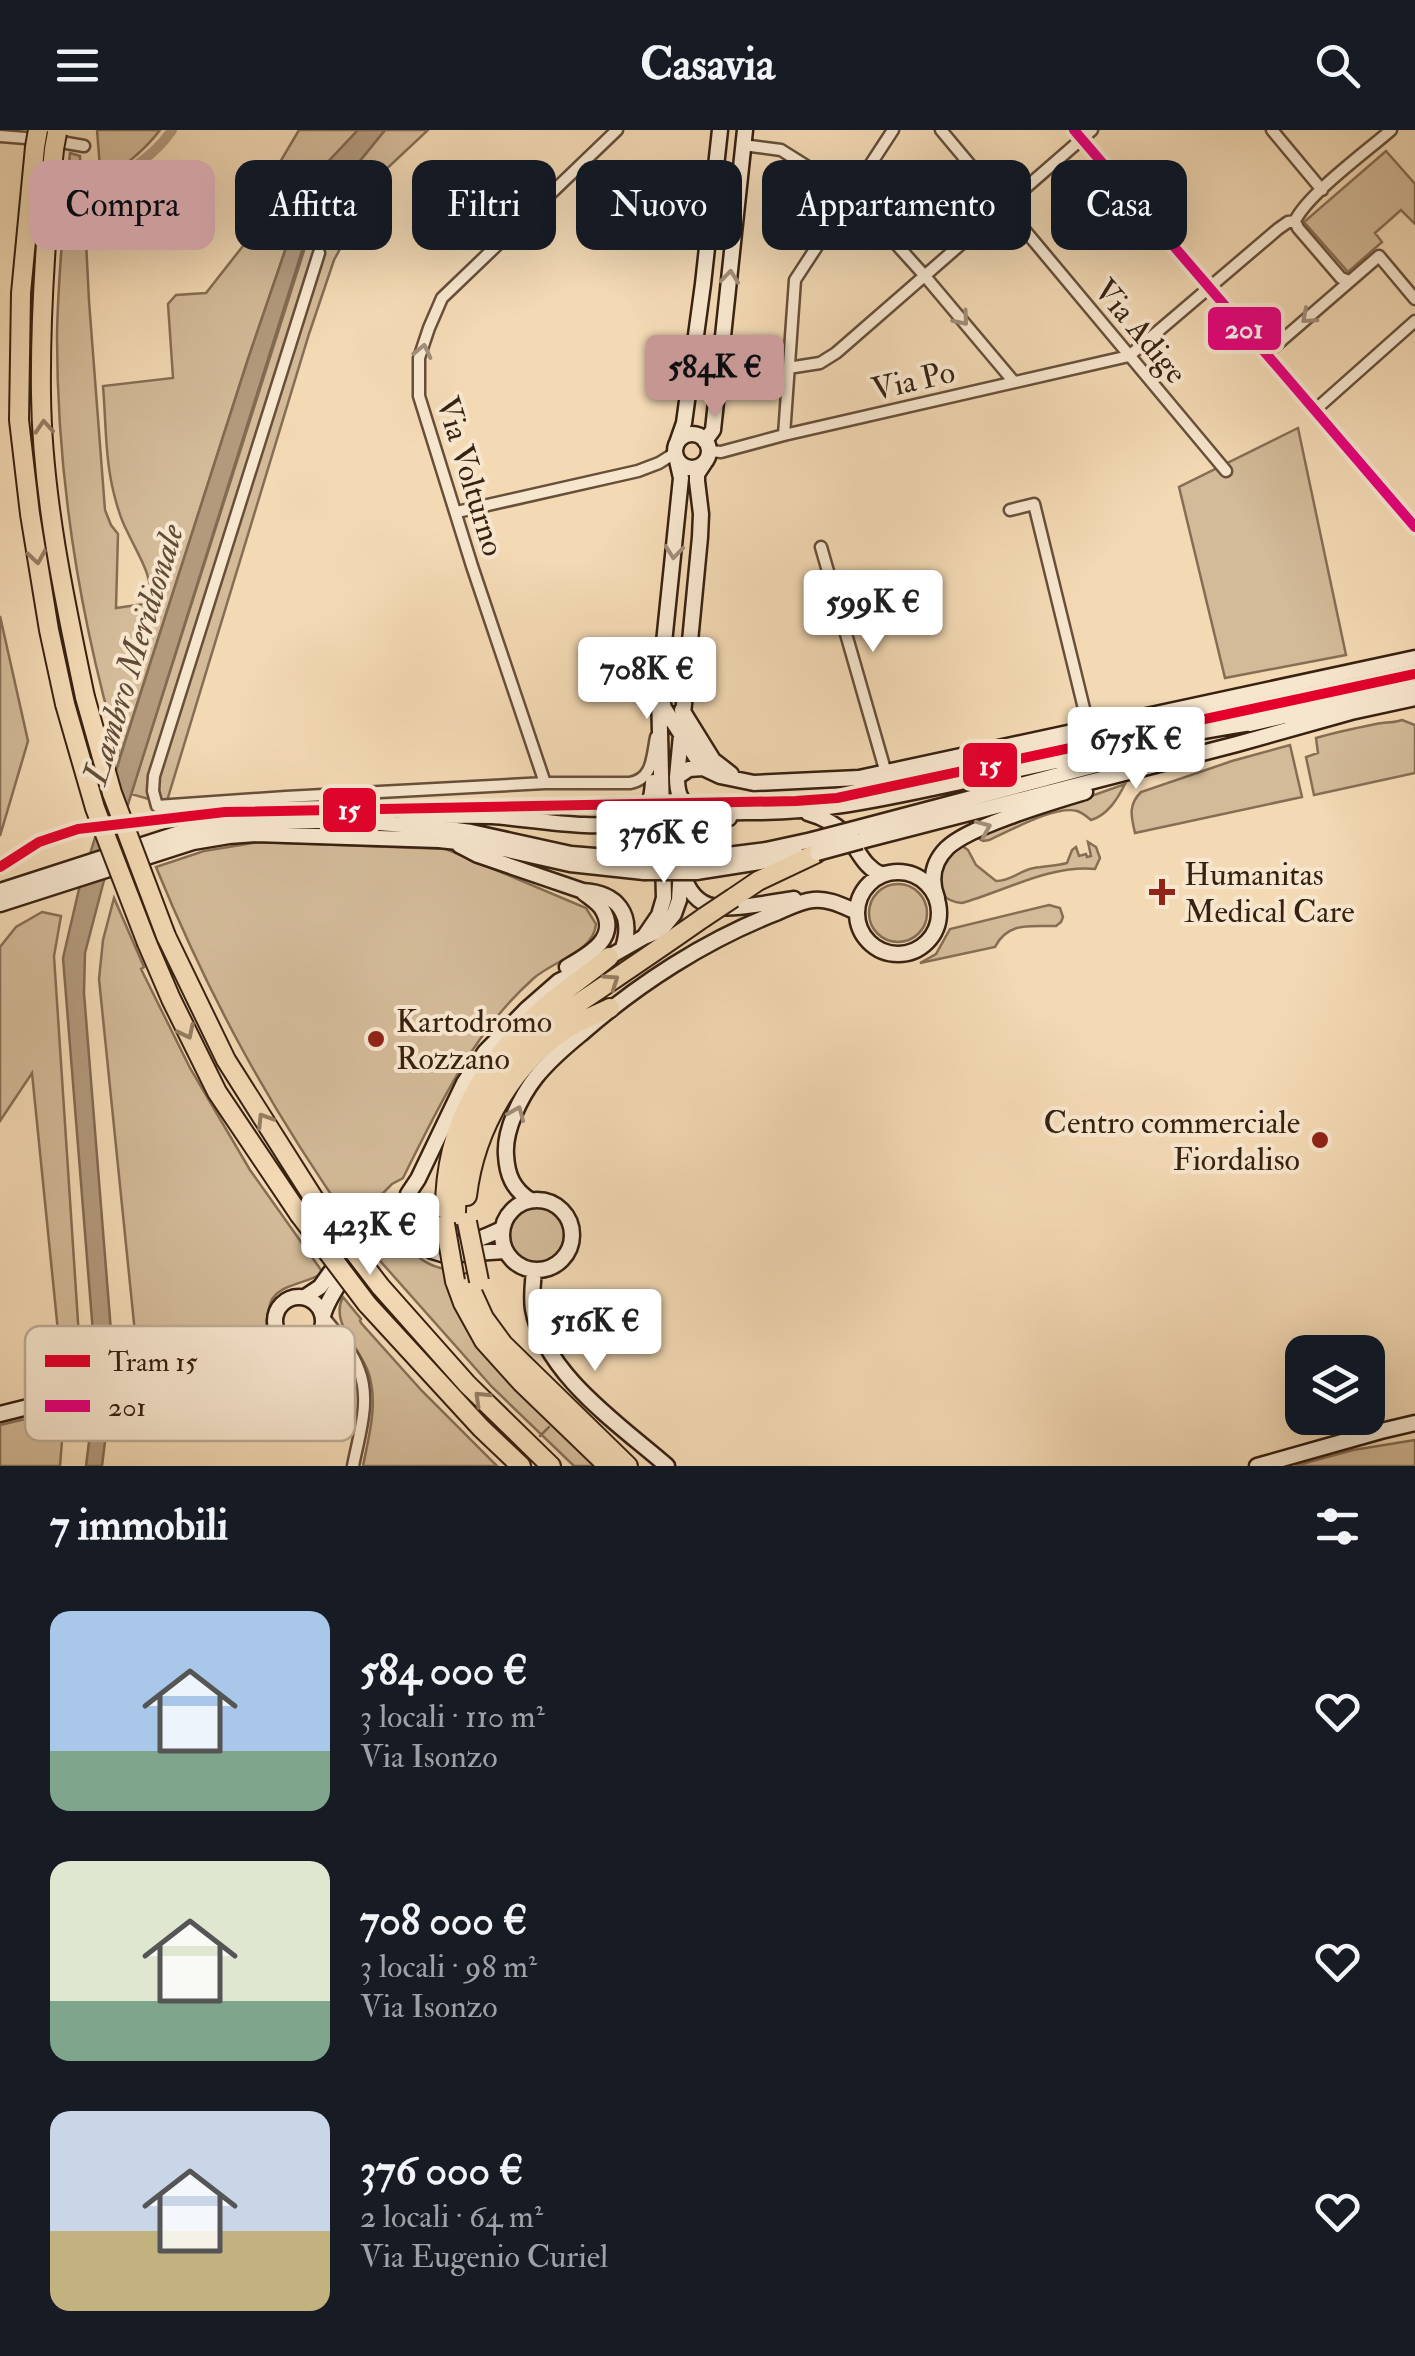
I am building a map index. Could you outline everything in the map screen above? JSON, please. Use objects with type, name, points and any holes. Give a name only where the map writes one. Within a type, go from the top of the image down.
[{"type":"highway","points":[[46,136],[41,396],[58,561],[85,696],[112,793],[166,936],[226,1060],[316,1202],[380,1286],[467,1384],[551,1466]]},
{"type":"highway","points":[[46,136],[21,293],[19,420],[49,630],[96,808],[147,943],[217,1092],[299,1214],[368,1304],[521,1466]]},
{"type":"highway","points":[[456,1224],[460,1167],[469,1134],[488,1091],[518,1051],[553,1020],[814,846]]},
{"type":"highway","points":[[608,1466],[521,1382],[484,1340],[463,1303],[467,1282],[445,1180],[450,1155],[477,1084],[493,1062],[550,1003],[616,952]]},
{"type":"highway","points":[[456,1224],[488,1122],[506,1090],[546,1045],[574,1025],[610,1008]]},
{"type":"highway","points":[[467,1282],[528,1368],[628,1466]]},
{"type":"main road","points":[[644,937],[659,915],[664,898],[659,690],[681,478],[676,450],[684,423],[701,302],[720,130]]},
{"type":"main road","points":[[744,138],[713,430],[697,474],[700,537],[677,776],[678,794],[687,805],[701,810],[764,812],[866,803],[1415,686]]},
{"type":"main road","points":[[676,450],[691,434],[702,437],[706,451]]},
{"type":"main road","points":[[676,450],[682,464],[691,468],[706,451]]},
{"type":"main road","points":[[677,776],[689,769],[703,768],[740,781],[774,784],[886,773],[1415,658]]},
{"type":"main road","points":[[659,690],[664,708],[703,768]]},
{"type":"main road","points":[[157,846],[256,834],[402,838],[486,846],[570,864],[689,863],[814,846],[1415,698]]},
{"type":"main road","points":[[682,710],[713,760],[740,781]]},
{"type":"main road","points":[[0,904],[48,882],[157,846],[195,828],[227,822],[491,816],[575,824],[626,822],[644,812],[650,803],[660,716]]},
{"type":"main road","points":[[857,835],[1257,722]]},
{"type":"main road","points":[[937,898],[920,878],[894,871],[882,875],[864,890],[858,923],[870,942],[889,953],[900,954],[921,947],[930,939],[939,920],[937,898],[932,884],[934,868],[946,849],[985,827],[1153,772]]},
{"type":"main road","points":[[495,1042],[560,981],[661,930],[674,914],[689,863],[682,836],[662,803]]},
{"type":"main road","points":[[797,810],[830,822],[848,837],[868,866],[882,875]]},
{"type":"main road","points":[[764,812],[714,820],[690,834],[692,892],[701,902],[721,909],[821,900],[857,912]]},
{"type":"main road","points":[[351,820],[452,829],[643,866]]},
{"type":"main road","points":[[454,842],[478,855],[612,898],[627,921],[628,933],[616,952]]},
{"type":"main road","points":[[0,891],[48,882]]},
{"type":"main road","points":[[408,1194],[464,1083],[522,1004],[544,981],[594,952],[602,942],[606,925],[603,910],[583,891]]},
{"type":"main road","points":[[530,1200],[510,1178],[505,1148],[520,1103],[556,1055],[610,1008],[691,956],[742,926],[808,900]]},
{"type":"main road","points":[[276,1326],[282,1305],[320,1287],[358,1234],[398,1196],[408,1194],[420,1201],[432,1237],[440,1242],[464,1244],[502,1229]]},
{"type":"main road","points":[[530,1200],[552,1202],[569,1218],[572,1241],[554,1266],[534,1270],[522,1267],[512,1260],[502,1240],[502,1229],[511,1210],[530,1200]]},
{"type":"main road","points":[[392,1205],[394,1220],[432,1251],[446,1255],[506,1251]]},
{"type":"main road","points":[[322,1326],[328,1301],[366,1246],[380,1232],[417,1222],[422,1214]]},
{"type":"main road","points":[[534,1270],[533,1311],[554,1362],[575,1386],[667,1466]]},
{"type":"main road","points":[[305,1297],[320,1308],[323,1316]]},
{"type":"main road","points":[[0,1414],[25,1408]]},
{"type":"main road","points":[[1256,1466],[1415,1423]]},
{"type":"street","name":"Via Volturno","points":[[546,783],[419,396],[419,358],[442,298],[617,130]]},
{"type":"street","points":[[873,160],[893,130]]},
{"type":"street","name":"Via Adige","points":[[941,130],[966,160]]},
{"type":"street","points":[[1031,180],[1078,134],[1092,130]]},
{"type":"street","points":[[1272,130],[1322,190]]},
{"type":"street","points":[[1349,281],[1341,278],[1295,221],[1322,190],[1391,130]]},
{"type":"street","points":[[1078,134],[1415,527]]},
{"type":"street","points":[[0,136],[84,146]]},
{"type":"street","points":[[744,138],[781,150],[797,160]]},
{"type":"street","points":[[1129,356],[1278,229],[1295,221]]},
{"type":"street","name":"Via Adige","points":[[1031,239],[1226,471]]},
{"type":"street","points":[[784,435],[795,280],[815,250]]},
{"type":"street","points":[[901,250],[1014,382]]},
{"type":"street","points":[[788,368],[820,363],[836,353],[953,250]]},
{"type":"street","points":[[319,253],[154,776],[157,806],[546,783],[630,784],[649,774],[660,716]]},
{"type":"street","points":[[1267,353],[1379,256],[1415,299]]},
{"type":"street","points":[[1315,410],[1415,321]]},
{"type":"street","name":"Via Po","points":[[706,451],[721,452],[1129,356]]},
{"type":"street","points":[[456,512],[638,472],[659,464],[676,450]]},
{"type":"street","points":[[1010,510],[1034,504],[1089,729]]},
{"type":"street","points":[[821,547],[886,773]]},
{"type":"street","points":[[323,1316],[330,1326]]},
{"type":"street","points":[[353,1466],[364,1407],[364,1389],[355,1361]]},
{"type":"shaded area","points":[[97,130],[160,130],[130,160],[99,160]]},
{"type":"shaded area","points":[[299,130],[358,130],[330,160],[281,160]]},
{"type":"shaded area","points":[[358,130],[385,130],[361,160],[330,160]]},
{"type":"shaded area","points":[[385,130],[428,130],[392,164],[392,160],[361,160]]},
{"type":"shaded area","points":[[1386,151],[1415,184],[1415,224],[1401,210],[1375,233],[1382,242],[1348,272],[1304,222]]},
{"type":"shaded area","points":[[62,250],[86,250],[105,510],[118,534],[116,608],[151,603],[151,593],[114,494],[103,386],[173,378],[168,304],[176,295],[206,293],[240,250],[285,250],[120,757],[82,601],[66,496],[58,390]]},
{"type":"shaded area","points":[[285,250],[302,250],[103,884],[85,953],[84,993],[111,1326],[92,1326],[63,958],[79,889]]},
{"type":"shaded area","points":[[304,250],[339,250],[309,334],[166,804],[131,794]]},
{"type":"shaded area","points":[[1298,428],[1346,655],[1225,678],[1179,487]]},
{"type":"shaded area","points":[[0,616],[28,741],[0,836]]},
{"type":"shaded area","points":[[1402,720],[1415,725],[1415,773],[1314,795],[1306,757],[1318,753],[1316,738]]},
{"type":"shaded area","points":[[1290,745],[1302,797],[1135,833],[1132,811],[1141,792]]},
{"type":"shaded area","points":[[1125,784],[1116,800],[1097,818],[1091,820],[1068,810],[1033,820],[989,840],[976,837]]},
{"type":"shaded area","name":"Kartodromo Rozzano","points":[[259,842],[446,849],[586,908],[596,924],[594,934],[581,949],[534,978],[493,1022],[459,1071],[403,1178],[392,1184],[375,1207],[353,1226],[295,1140],[244,1053],[156,867],[204,851]]},
{"type":"shaded area","points":[[1088,842],[1096,847],[1100,858],[1095,869],[1044,875],[962,903],[950,900],[939,887],[941,868],[961,845],[976,865],[996,881],[1029,869],[1067,863],[1076,847],[1079,856],[1091,856]]},
{"type":"shaded area","points":[[898,884],[919,892],[927,913],[919,934],[898,942],[877,934],[869,913],[877,892]]},
{"type":"shaded area","points":[[114,898],[144,967],[141,969],[190,1068],[250,1170],[321,1270],[321,1274],[277,1293],[266,1326],[134,1326],[99,979],[103,940]]},
{"type":"shaded area","points":[[1049,905],[1060,908],[1063,917],[1056,926],[1013,929],[995,947],[920,963],[936,954],[950,929]]},
{"type":"shaded area","points":[[42,912],[61,916],[54,956],[78,1326],[57,1326],[32,1073],[0,1121],[0,947],[16,927]]},
{"type":"shaded area","points":[[537,1206],[558,1214],[566,1235],[558,1256],[537,1264],[516,1256],[508,1235],[516,1214]]},
{"type":"shaded area","points":[[389,1237],[427,1263],[445,1269],[599,1466],[574,1466],[492,1387],[374,1254]]},
{"type":"shaded area","points":[[343,1297],[422,1391],[497,1466],[363,1466],[372,1420],[372,1386],[355,1347],[355,1326],[343,1326]]},
{"type":"shaded area","points":[[25,1419],[25,1441],[62,1441],[60,1466],[0,1466],[0,1425]]},
{"type":"shaded area","points":[[1415,1440],[1415,1466],[1295,1466],[1353,1450]]},
{"type":"shaded area","points":[[89,1441],[105,1441],[102,1466],[86,1466]]},
{"type":"waterway","points":[[142,160],[172,130]]},
{"type":"waterway","points":[[540,1436],[549,1427]]},
{"type":"tram line","name":"15","points":[[0,867],[39,842],[78,829],[225,812],[837,798],[1415,674]]},
{"type":"transit line","name":"201","points":[[1074,130],[1415,527]]},
{"type":"place","name":"Humanitas Medical Care","points":[[1162,892]]},
{"type":"place","name":"Kartodromo Rozzano","points":[[376,1039]]},
{"type":"place","name":"Centro commerciale Fiordaliso","points":[[1320,1140]]},
{"type":"water label","name":"Lambro Meridionale","points":[[133,654]]}]
